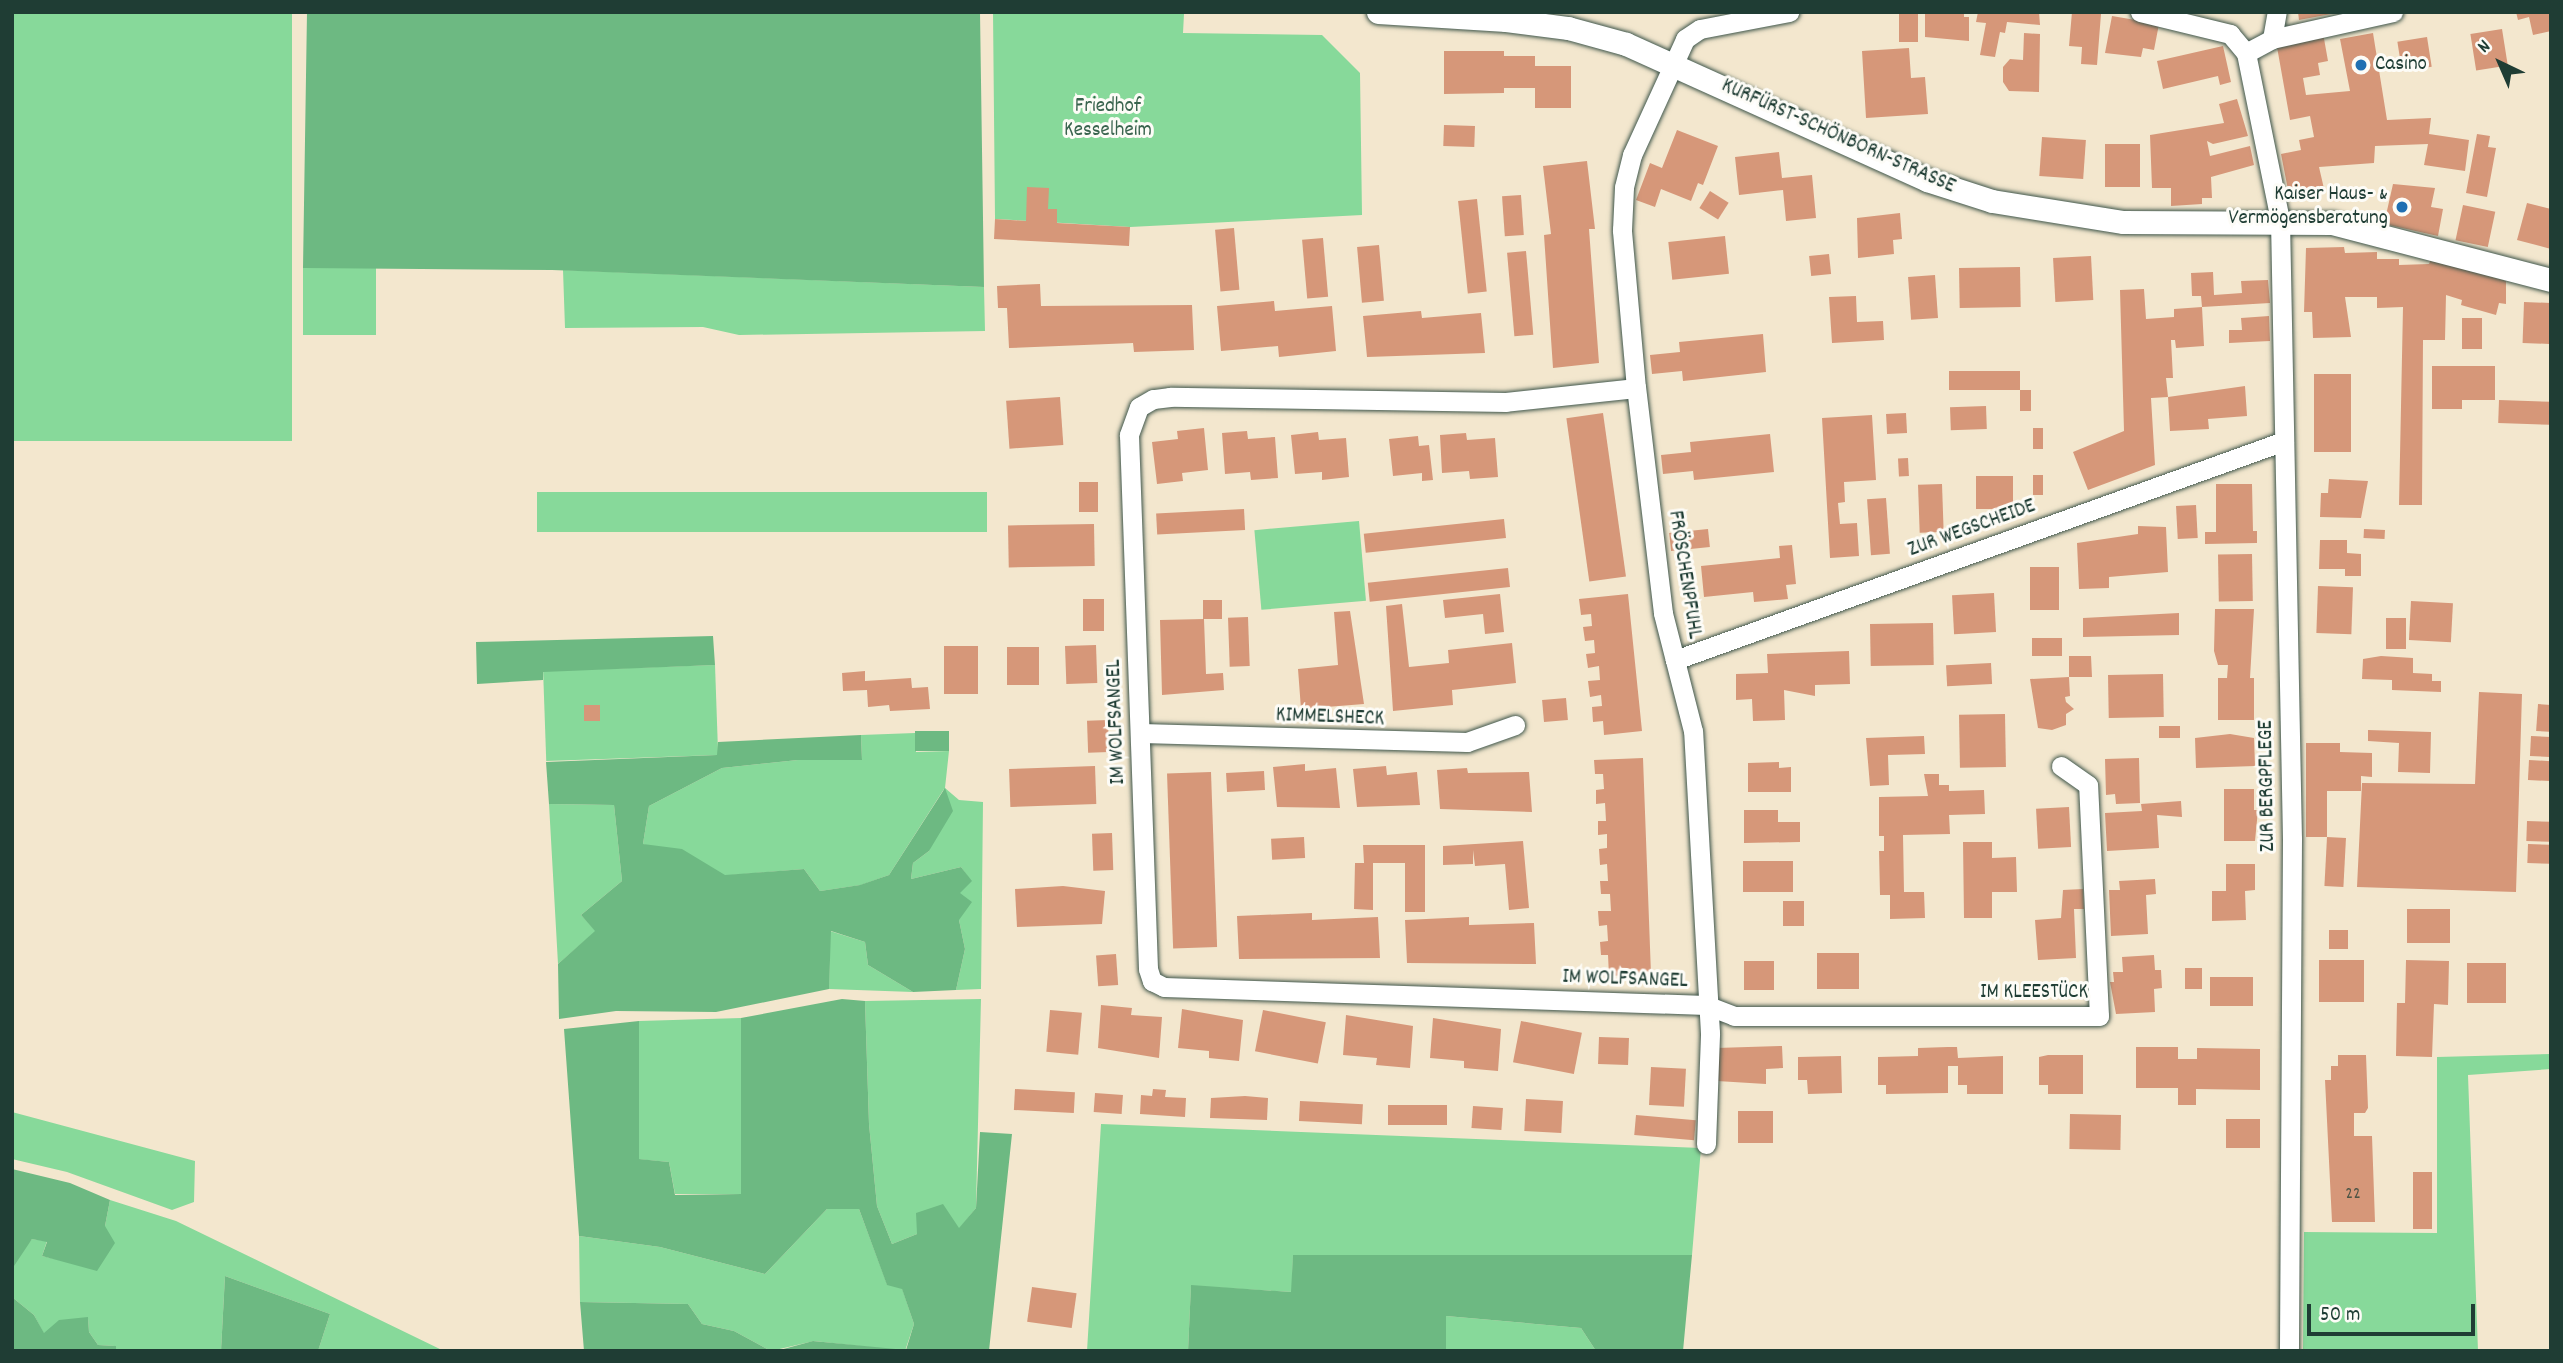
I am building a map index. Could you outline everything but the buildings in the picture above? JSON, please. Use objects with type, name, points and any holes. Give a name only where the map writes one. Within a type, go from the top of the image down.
[{"type":"street","name":"KURFÜRST-SCHÖNBORN-STRASSE","points":[[1378,12],[1568,28],[1673,63],[1927,180],[1992,201],[2123,222],[2280,220],[2332,223],[2551,280]]},
{"type":"street","name":"FRÖSCHENPFUHL","points":[[1706,1144],[1710,1033],[1706,1005],[1693,732],[1663,613],[1636,388],[1622,230],[1624,187],[1632,155],[1685,39],[1700,29],[1789,12]]},
{"type":"street","points":[[2272,39],[2277,12]]},
{"type":"street","points":[[2146,13],[2230,34],[2246,52],[2272,39],[2393,12]]},
{"type":"street","name":"ZUR BERGPFLEGE","points":[[2246,52],[2280,220],[2292,839],[2289,1351]]},
{"type":"street","name":"IM WOLFSANGEL","points":[[1636,388],[1506,402],[1170,397],[1153,398],[1139,407],[1129,435],[1148,969],[1152,981],[1164,987],[1706,1005]]},
{"type":"street","name":"ZUR WEGSCHEIDE","points":[[1675,660],[2284,441]]},
{"type":"street","name":"KIMMELSHECK","points":[[1140,733],[1455,742],[1515,725]]},
{"type":"street","name":"IM KLEESTÜCK","points":[[1706,1005],[1734,1016],[2099,1016],[2088,785],[2061,766]]},
{"type":"green space","points":[[12,12],[292,12],[292,441],[12,441]]},
{"type":"green space","points":[[307,12],[980,12],[984,287],[552,270],[303,268]]},
{"type":"green space","name":"Friedhof Kesselheim","points":[[993,12],[1158,12],[1184,14],[1183,33],[1322,35],[1360,73],[1362,215],[1130,227],[995,219]]},
{"type":"green space","points":[[303,268],[376,268],[376,335],[303,335]]},
{"type":"green space","points":[[563,270],[984,287],[985,331],[739,335],[703,327],[565,328]]},
{"type":"green space","points":[[537,492],[987,492],[987,532],[537,532]]},
{"type":"green space","points":[[1359,521],[1366,601],[1261,610],[1254,530]]},
{"type":"green space","points":[[713,636],[715,665],[543,672],[543,680],[477,684],[476,642]]},
{"type":"green space","points":[[715,665],[718,755],[546,761],[543,671]]},
{"type":"green space","points":[[915,731],[949,731],[949,751],[915,751]]},
{"type":"green space","points":[[915,733],[916,752],[949,751],[945,788],[959,800],[983,802],[981,989],[956,990],[965,949],[959,920],[959,893],[971,881],[961,867],[911,879],[913,863],[929,851],[944,789],[889,875],[861,885],[820,891],[804,869],[721,876],[643,844],[649,806],[722,768],[798,760],[862,760],[861,735]]},
{"type":"green space","points":[[861,735],[862,760],[798,760],[722,768],[649,806],[643,844],[682,849],[725,875],[804,869],[820,891],[860,885],[889,875],[945,788],[953,811],[929,851],[913,863],[911,879],[961,867],[972,881],[960,893],[972,902],[959,920],[965,949],[956,990],[913,992],[868,965],[865,942],[831,931],[829,989],[716,1012],[616,1011],[559,1019],[558,964],[595,931],[581,915],[622,881],[614,805],[549,804],[546,762],[717,755],[718,742]]},
{"type":"green space","points":[[549,804],[614,805],[622,881],[581,915],[596,931],[558,964]]},
{"type":"green space","points":[[830,931],[865,942],[868,965],[913,992],[829,989]]},
{"type":"green space","points":[[842,999],[865,1001],[869,1124],[877,1206],[892,1244],[917,1234],[916,1213],[943,1204],[959,1228],[976,1208],[980,1132],[1012,1134],[989,1351],[776,1351],[813,1341],[906,1350],[914,1324],[902,1289],[887,1285],[859,1209],[827,1209],[765,1274],[660,1247],[579,1236],[564,1029],[639,1021],[639,1159],[669,1162],[675,1195],[741,1194],[741,1018]]},
{"type":"green space","points":[[981,999],[976,1208],[959,1229],[917,1234],[892,1244],[877,1206],[869,1124],[865,1001]]},
{"type":"green space","points":[[741,1018],[742,1194],[675,1194],[669,1162],[636,1159],[639,1021]]},
{"type":"green space","points":[[2551,1054],[2551,1069],[2468,1075],[2478,1351],[2303,1351],[2304,1232],[2437,1233],[2437,1057]]},
{"type":"green space","points":[[12,1112],[195,1161],[194,1202],[172,1210],[67,1172],[12,1159]]},
{"type":"green space","points":[[1101,1124],[1701,1148],[1692,1255],[1293,1255],[1292,1292],[1191,1286],[1188,1351],[1087,1351]]},
{"type":"green space","points":[[12,1169],[70,1183],[110,1200],[105,1226],[115,1243],[97,1271],[42,1256],[47,1242],[32,1239],[12,1269]]},
{"type":"green space","points":[[110,1200],[176,1221],[444,1351],[318,1351],[330,1314],[225,1276],[221,1351],[116,1351],[115,1346],[98,1345],[89,1332],[88,1318],[44,1334],[34,1315],[12,1297],[12,1269],[18,1255],[32,1239],[47,1241],[42,1256],[60,1260],[105,1226]]},
{"type":"green space","points":[[827,1209],[859,1209],[887,1284],[902,1288],[914,1324],[905,1351],[814,1341],[771,1351],[734,1331],[702,1324],[688,1304],[580,1302],[579,1236],[660,1247],[765,1274]]},
{"type":"green space","points":[[1293,1255],[1692,1255],[1683,1351],[1596,1351],[1581,1328],[1446,1316],[1446,1351],[1188,1351],[1191,1285],[1291,1292]]},
{"type":"green space","points":[[225,1276],[330,1314],[318,1351],[221,1351]]},
{"type":"green space","points":[[12,1297],[34,1315],[44,1333],[59,1320],[88,1317],[89,1332],[98,1345],[116,1346],[116,1351],[12,1351]]},
{"type":"green space","points":[[580,1302],[688,1304],[702,1324],[734,1331],[771,1351],[584,1351]]},
{"type":"green space","points":[[1446,1316],[1581,1328],[1596,1351],[1446,1351]]},
{"type":"place","name":"Casino","points":[[2361,65]]},
{"type":"place","name":"Kaiser Haus- & Vermögensberatung","points":[[2402,207]]}]
